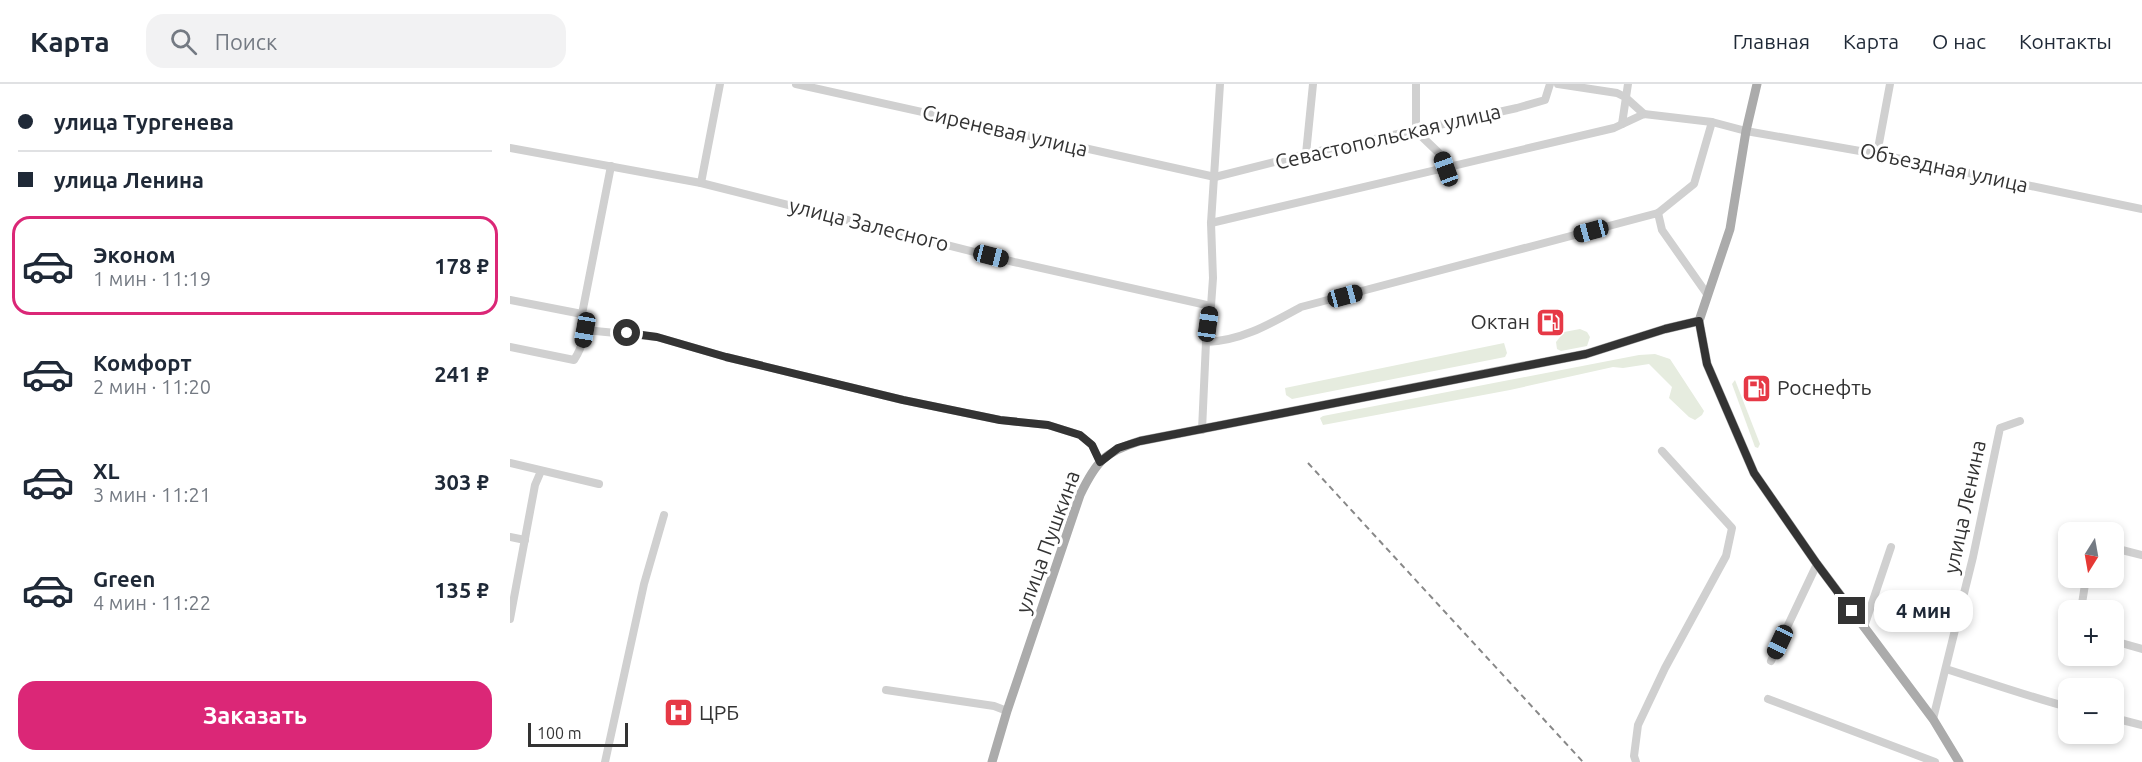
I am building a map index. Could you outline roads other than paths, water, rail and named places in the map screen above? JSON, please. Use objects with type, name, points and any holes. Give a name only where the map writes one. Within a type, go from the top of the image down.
[{"type":"main road","points":[[1757,84],[1746,131],[1730,229],[1699,321],[1707,364],[1754,473],[1817,564],[1933,719],[1959,762]]},
{"type":"main road","name":"улица Пушкина","points":[[992,762],[1080,495],[1090,475],[1100,462],[1118,448],[1140,441],[1586,354],[1665,329],[1699,321]]},
{"type":"street","points":[[701,183],[720,84]]},
{"type":"street","name":"Сиреневая улица","points":[[796,84],[1215,177]]},
{"type":"street","points":[[1202,430],[1206,342],[1213,278],[1211,224],[1220,84]]},
{"type":"street","points":[[1306,154],[1313,84]]},
{"type":"street","points":[[1416,84],[1416,131],[1441,155],[1446,169]]},
{"type":"street","name":"Севастопольская улица","points":[[1215,177],[1306,154],[1517,108],[1545,100],[1550,84]]},
{"type":"street","points":[[1558,84],[1617,93],[1644,114],[1712,122],[1746,131]]},
{"type":"street","points":[[1622,124],[1628,84]]},
{"type":"street","points":[[1877,154],[1890,84]]},
{"type":"street","name":"Севастопольская улица","points":[[1211,224],[1614,128],[1644,114]]},
{"type":"street","points":[[1206,342],[1256,332],[1301,308],[1658,213],[1694,184],[1712,122]]},
{"type":"street","name":"Объездная улица","points":[[1746,131],[1877,154],[2142,209]]},
{"type":"street","name":"улица Залесного","points":[[510,148],[701,183],[1014,262],[1211,306]]},
{"type":"street","points":[[510,347],[574,360],[581,350],[585,330],[582,314],[611,166]]},
{"type":"street","points":[[1658,213],[1662,230],[1707,294]]},
{"type":"street","points":[[510,300],[582,314]]},
{"type":"street","points":[[585,330],[657,337],[726,357],[903,400],[1000,420],[1048,425],[1080,435],[1092,445],[1100,462]]},
{"type":"street","name":"улица Ленина","points":[[1933,719],[1973,557],[2000,428],[2020,421]]},
{"type":"street","points":[[1636,762],[1634,756],[1638,725],[1670,659],[1726,556],[1732,528],[1662,451]]},
{"type":"street","points":[[510,463],[599,484]]},
{"type":"street","points":[[510,619],[535,485],[541,471]]},
{"type":"street","points":[[605,762],[644,584],[664,515]]},
{"type":"street","points":[[510,537],[525,540]]},
{"type":"street","points":[[1864,627],[1891,547]]},
{"type":"street","points":[[2124,550],[2142,555]]},
{"type":"street","points":[[1771,661],[1817,564]]},
{"type":"street","points":[[2124,644],[2142,649]]},
{"type":"street","points":[[1946,669],[2058,704]]},
{"type":"street","points":[[886,690],[994,706],[1007,711]]},
{"type":"street","points":[[1768,699],[1935,762]]},
{"type":"street","points":[[2124,720],[2142,725]]},
{"type":"railway","points":[[1308,463],[1583,762]]},
{"type":"place","name":"Октан","points":[[1551,322]]},
{"type":"place","name":"Роснефть","points":[[1756,388]]},
{"type":"place","name":"ЦРБ","points":[[678,713]]}]
